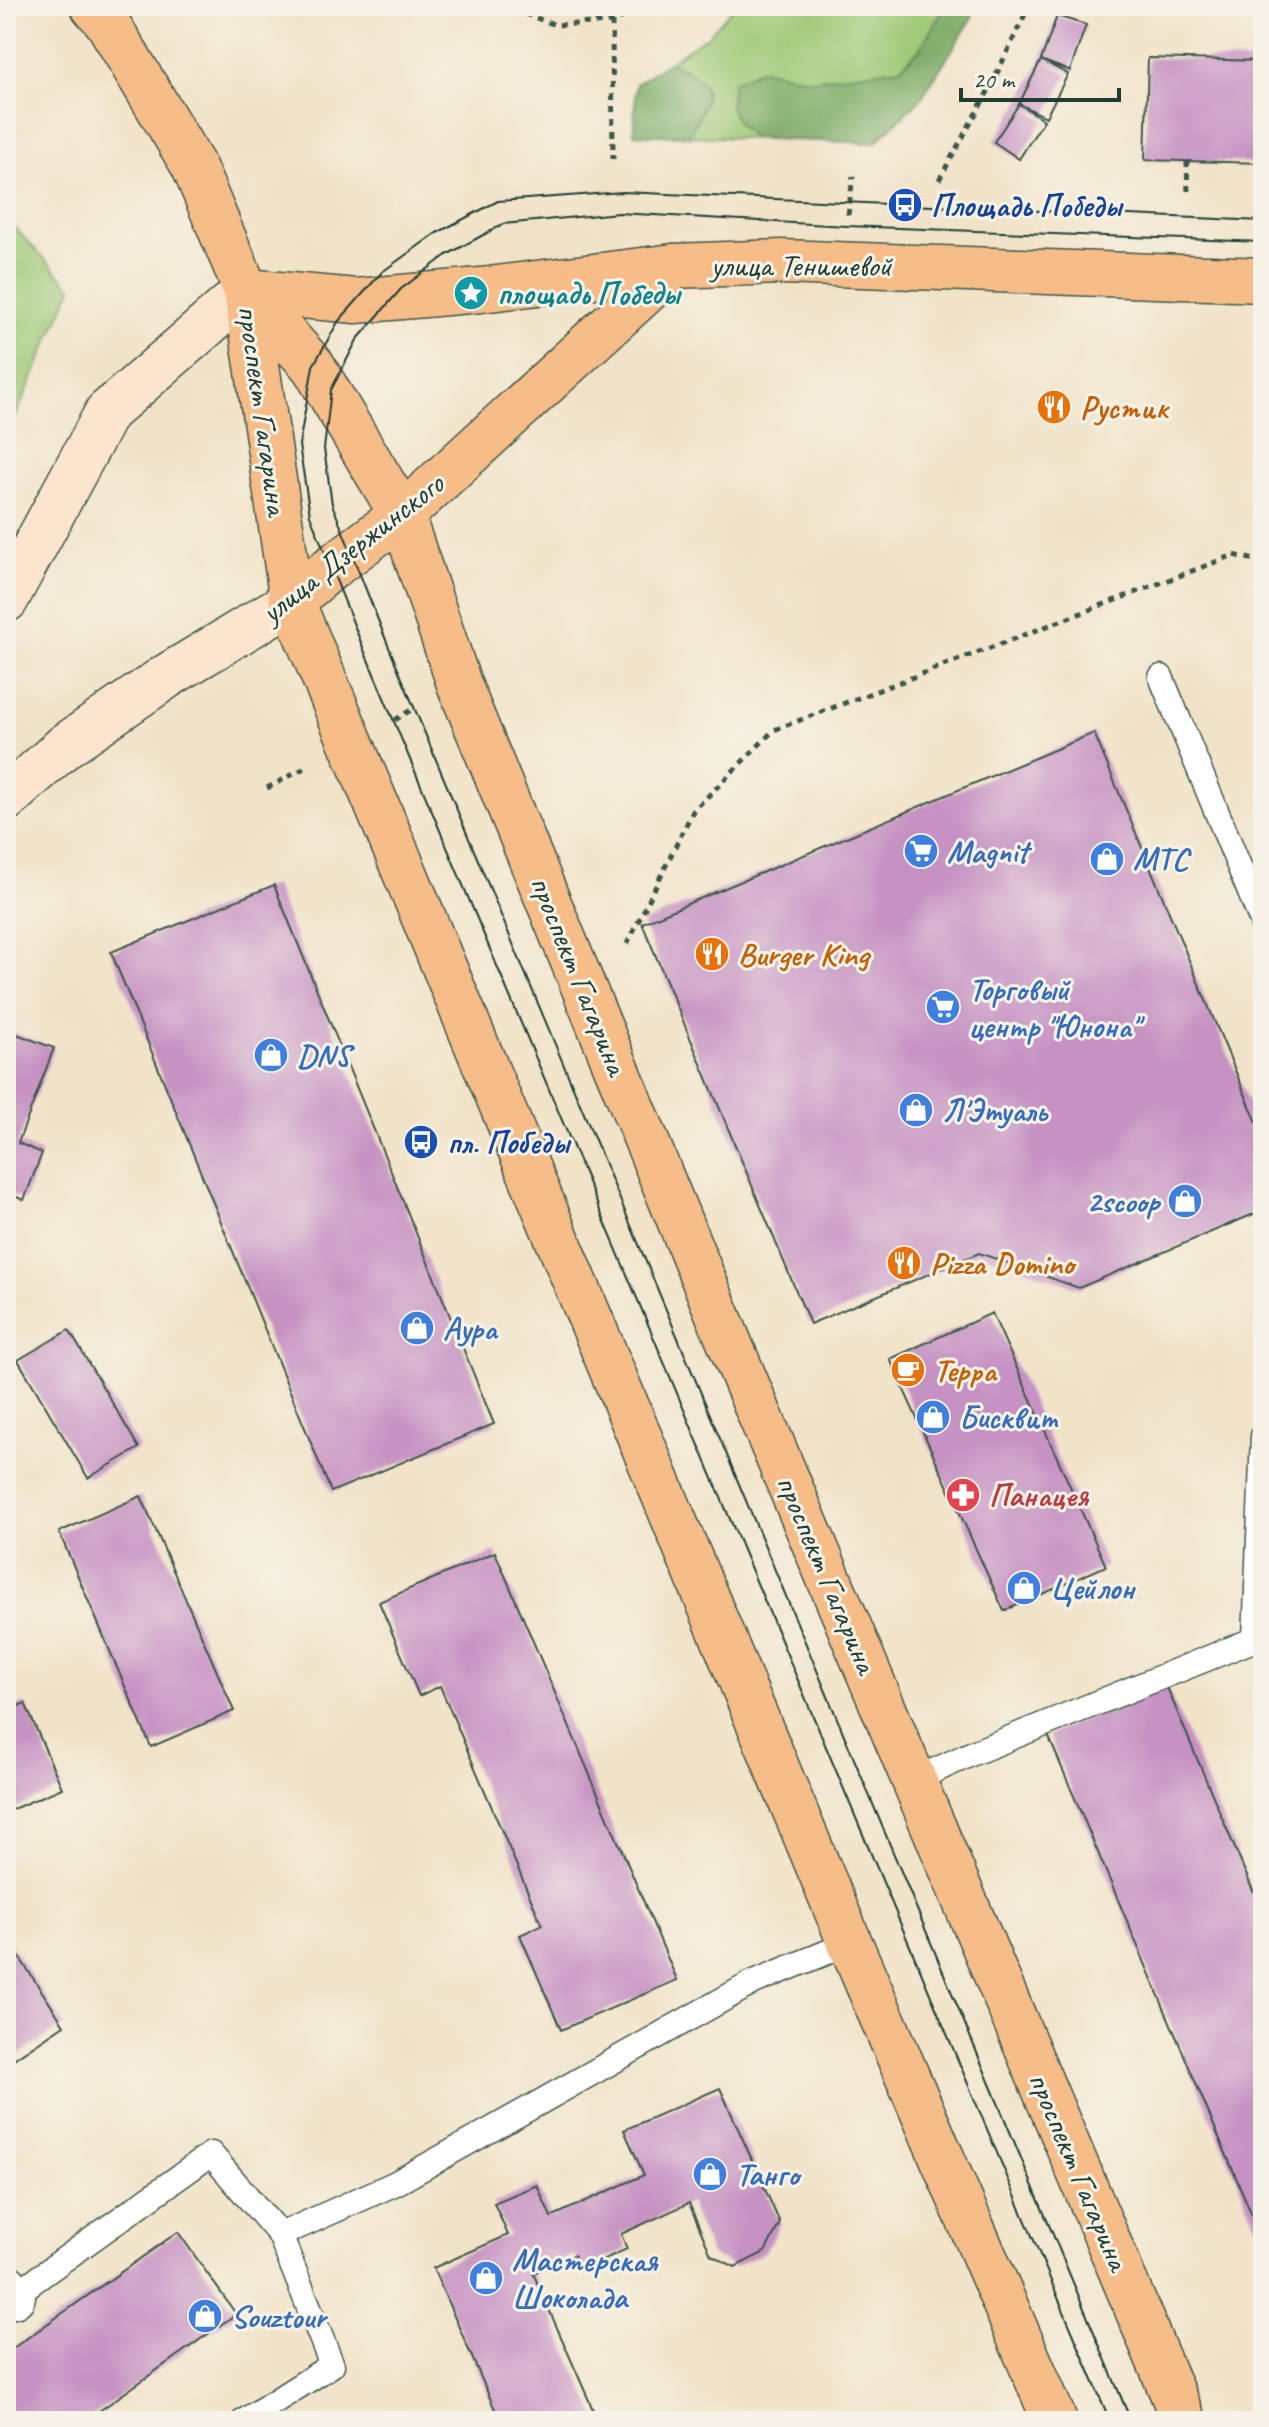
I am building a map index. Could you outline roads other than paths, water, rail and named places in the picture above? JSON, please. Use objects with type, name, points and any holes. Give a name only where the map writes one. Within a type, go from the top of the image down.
[{"type":"main road","points":[[6,600],[107,412],[246,291],[194,167],[107,22],[93,6]]},
{"type":"main road","name":"улица Тенишевой","points":[[246,291],[356,301],[481,290],[674,266],[842,263],[1263,280]]},
{"type":"main road","name":"улица Дзержинского","points":[[6,799],[65,746],[167,676],[292,601],[402,515],[674,266]]},
{"type":"main road","name":"проспект Гагарина","points":[[246,291],[313,366],[402,515],[459,684],[736,1359],[1184,2421]]},
{"type":"main road","name":"проспект Гагарина","points":[[246,291],[292,601],[850,1943],[1055,2421]]},
{"type":"lane","points":[[1161,677],[1263,924]]},
{"type":"lane","points":[[914,1780],[987,1747],[1259,1638],[1263,1436]]},
{"type":"lane","points":[[280,2235],[396,2183],[754,1982],[850,1943]]},
{"type":"lane","points":[[8,2295],[211,2154],[280,2235],[332,2365],[244,2421]]},
{"type":"tram line","points":[[1110,2421],[366,655],[310,515],[299,445],[313,366],[338,322],[382,272],[435,234],[498,201],[623,192],[1263,221]]},
{"type":"tram line","points":[[1131,2421],[388,645],[332,504],[324,449],[331,390],[357,340],[401,289],[445,256],[503,224],[619,213],[847,226],[1263,242]]},
{"type":"place","name":"Площадь Победы","points":[[905,205]]},
{"type":"place","name":"площадь Победы","points":[[471,293]]},
{"type":"place","name":"Рустик","points":[[1054,407]]},
{"type":"place","name":"Magnit","points":[[921,851]]},
{"type":"place","name":"МТС","points":[[1107,859]]},
{"type":"place","name":"Burger King","points":[[712,954]]},
{"type":"place","name":"Торговый центр \"Юнона\"","points":[[943,1007]]},
{"type":"place","name":"DNS","points":[[271,1055]]},
{"type":"place","name":"Л'Этуаль","points":[[916,1110]]},
{"type":"place","name":"пл. Победы","points":[[421,1142]]},
{"type":"place","name":"2scoop","points":[[1185,1201]]},
{"type":"place","name":"Pizza Domino","points":[[904,1263]]},
{"type":"place","name":"Аура","points":[[417,1328]]},
{"type":"place","name":"Терра","points":[[908,1370]]},
{"type":"place","name":"Бисквит","points":[[933,1417]]},
{"type":"place","name":"Панацея","points":[[963,1495]]},
{"type":"place","name":"Цейлон","points":[[1024,1588]]},
{"type":"place","name":"Танго","points":[[710,2174]]},
{"type":"place","name":"Мастерская Шоколада","points":[[486,2278]]},
{"type":"place","name":"Souztour","points":[[205,2316]]}]
